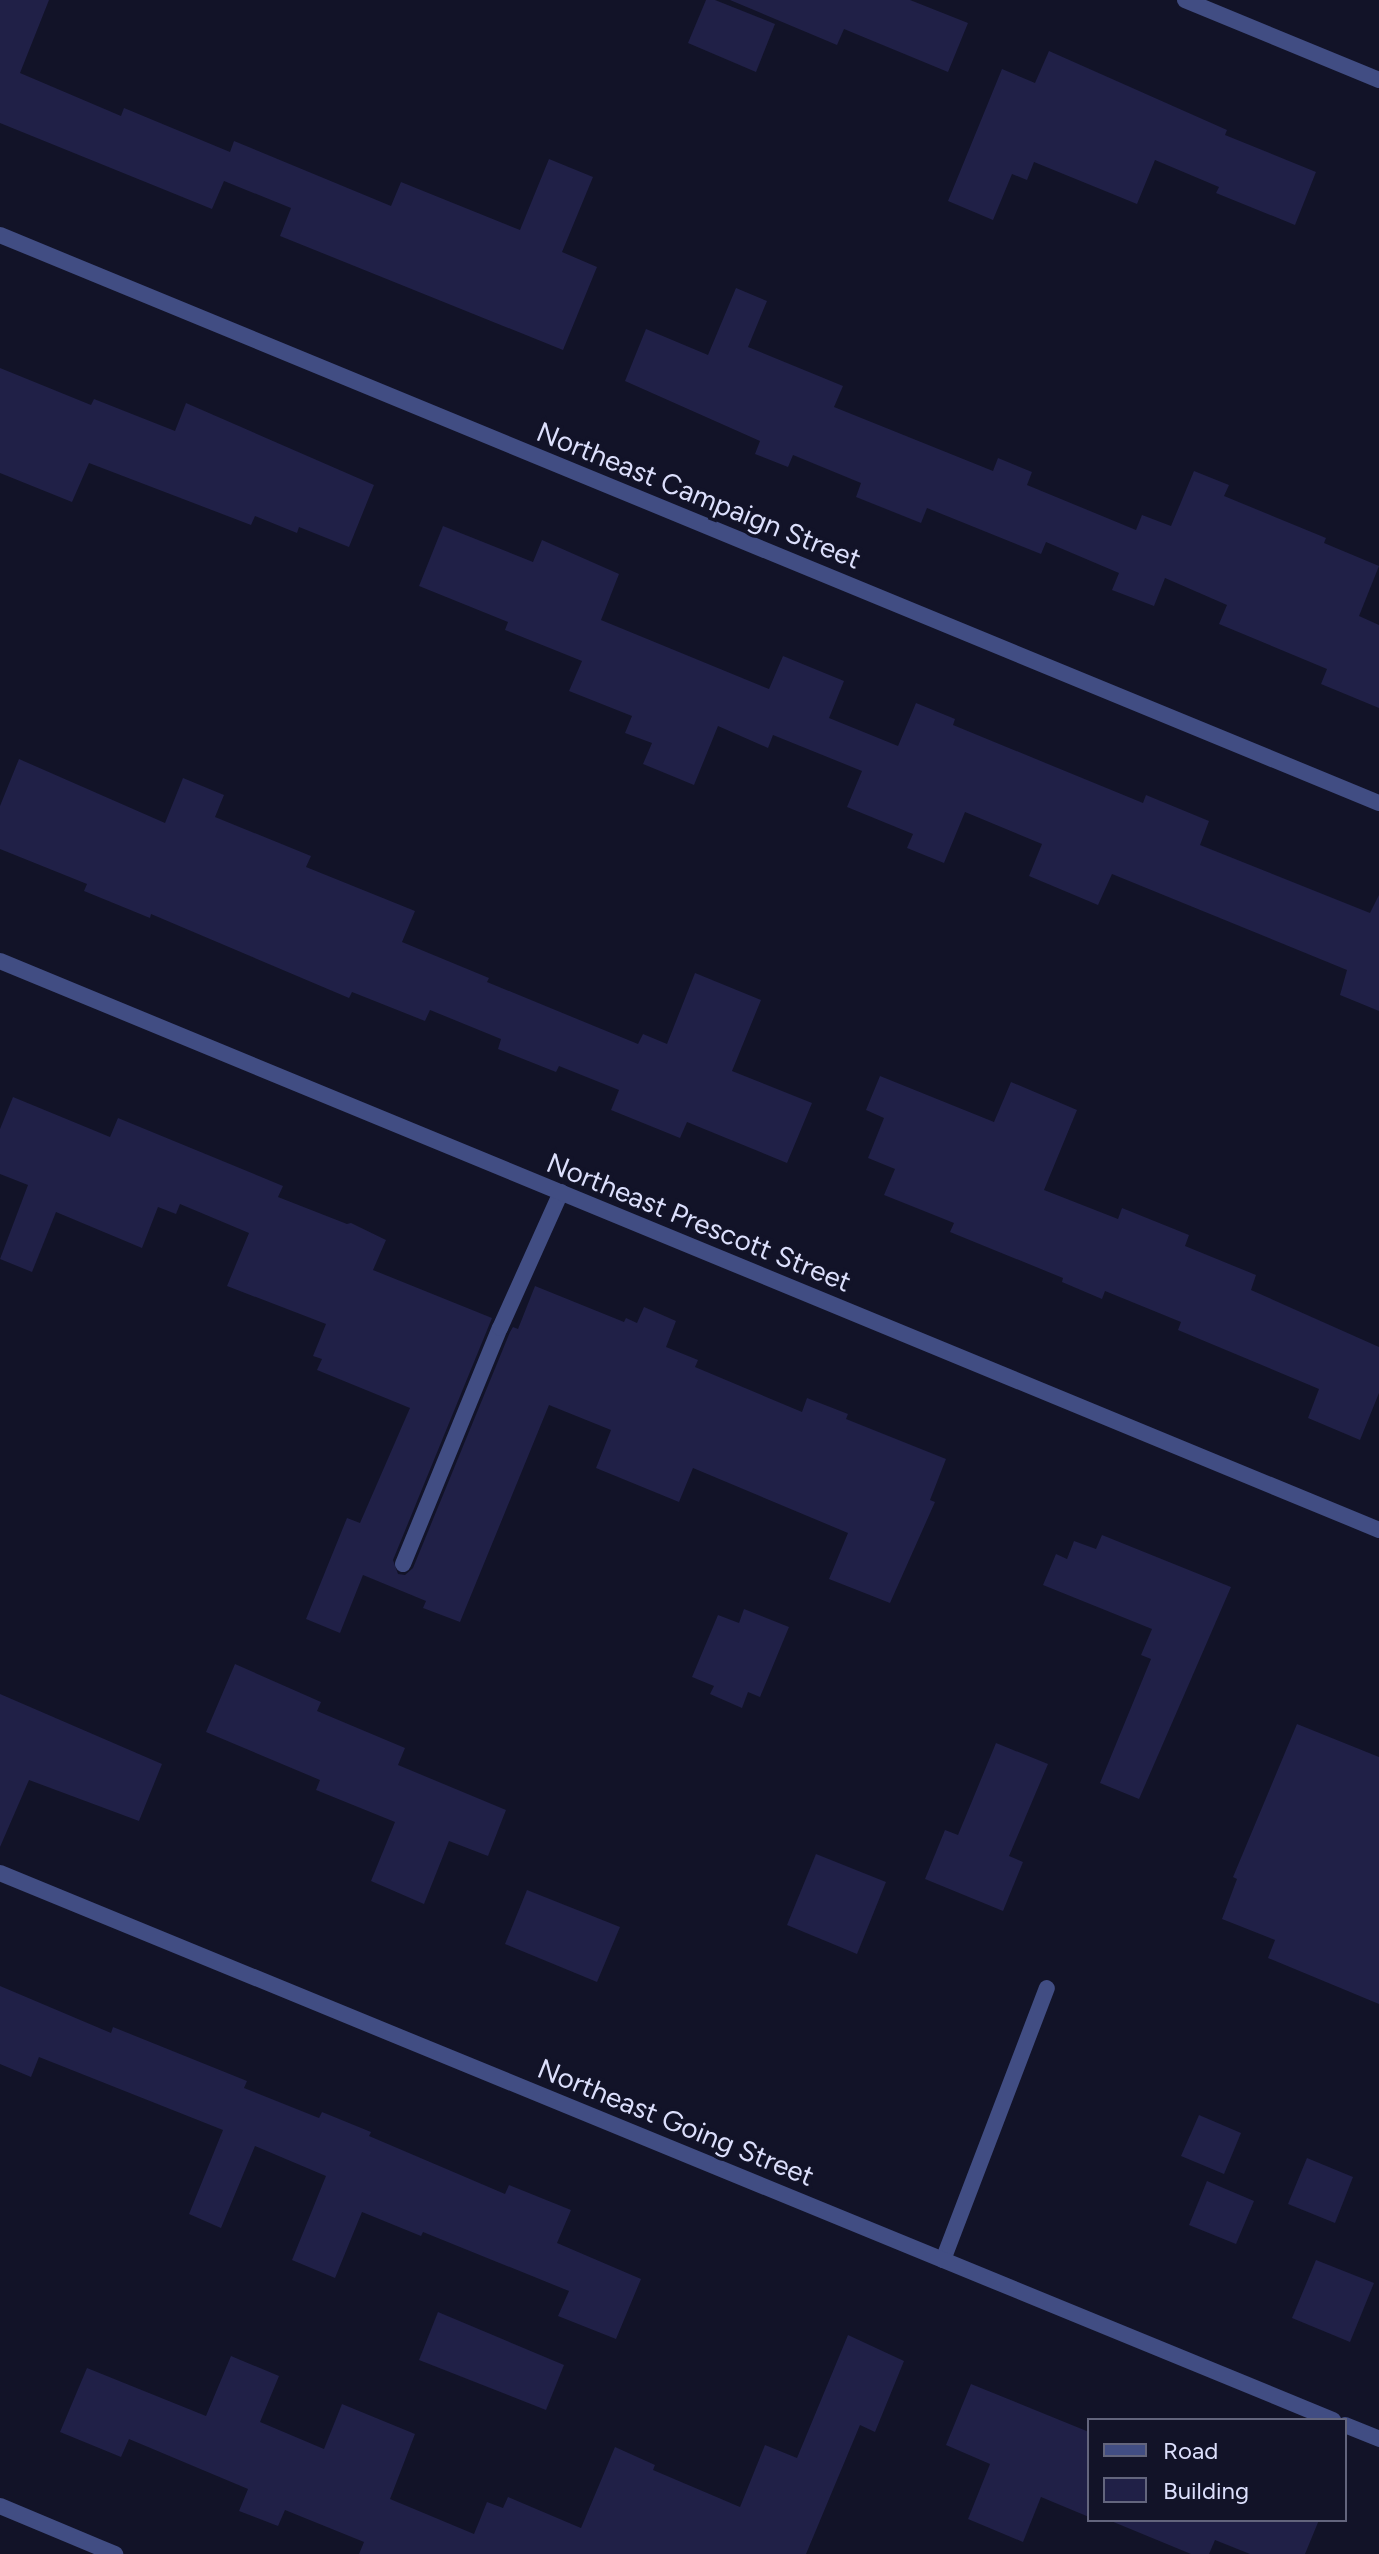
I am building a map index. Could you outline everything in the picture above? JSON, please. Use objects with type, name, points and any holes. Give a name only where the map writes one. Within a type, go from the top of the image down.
[{"type":"street","points":[[1185,0],[1379,80]]},
{"type":"street","name":"Northeast Campaign Street","points":[[0,235],[1379,803]]},
{"type":"street","name":"Northeast Prescott Street","points":[[0,961],[1379,1530]]},
{"type":"street","points":[[403,1564],[500,1328],[561,1192]]},
{"type":"street","name":"Northeast Going Street","points":[[0,1873],[1328,2418]]},
{"type":"street","points":[[943,2260],[1047,1988]]},
{"type":"street","points":[[1347,2426],[1379,2439]]},
{"type":"street","points":[[0,2506],[115,2554]]},
{"type":"building","points":[[0,0],[49,0],[20,73],[121,116],[124,108],[230,152],[234,141],[391,206],[401,182],[520,230],[549,159],[593,177],[562,252],[597,267],[563,350],[280,236],[291,208],[224,181],[212,209],[0,123]]},
{"type":"building","points":[[706,0],[715,0],[775,24],[756,72],[688,43]]},
{"type":"building","points":[[730,0],[910,0],[968,23],[948,72],[844,29],[837,45]]},
{"type":"building","points":[[1049,51],[1227,130],[1225,135],[1316,172],[1295,225],[1216,193],[1219,187],[1155,160],[1137,204],[1034,162],[1027,180],[1012,174],[993,220],[948,201],[1002,69],[1035,83]]},
{"type":"building","points":[[736,288],[767,301],[748,347],[843,386],[834,407],[993,471],[998,458],[1032,472],[1027,485],[1136,530],[1142,515],[1171,526],[1194,471],[1229,485],[1224,496],[1326,538],[1324,543],[1379,566],[1359,616],[1379,625],[1379,708],[1321,684],[1327,669],[1219,624],[1227,605],[1165,578],[1154,606],[1112,590],[1119,573],[1046,542],[1041,554],[927,508],[921,523],[856,497],[861,483],[793,455],[788,467],[755,454],[760,441],[625,381],[646,329],[708,355]]},
{"type":"building","points":[[0,368],[91,405],[94,399],[175,431],[186,403],[374,485],[349,547],[299,527],[297,533],[255,516],[251,525],[89,463],[72,502],[0,473]]},
{"type":"building","points":[[443,526],[533,562],[542,540],[619,574],[601,620],[769,689],[783,656],[844,681],[829,718],[898,746],[916,703],[955,719],[953,725],[1143,803],[1146,795],[1209,821],[1200,845],[1370,913],[1379,895],[1379,1011],[1340,995],[1347,970],[1112,874],[1098,905],[1029,876],[1042,844],[965,812],[944,863],[907,848],[913,834],[847,807],[862,771],[773,735],[768,748],[718,726],[694,785],[643,764],[652,743],[625,733],[632,716],[569,691],[582,661],[505,630],[508,622],[419,586]]},
{"type":"building","points":[[19,759],[165,823],[183,778],[224,795],[215,817],[311,856],[306,867],[415,911],[402,942],[489,978],[487,982],[638,1044],[643,1034],[667,1044],[695,973],[761,1000],[732,1071],[812,1103],[787,1163],[687,1122],[680,1138],[611,1110],[619,1090],[559,1066],[556,1072],[498,1049],[501,1039],[430,1010],[425,1021],[352,992],[349,998],[151,914],[150,918],[84,891],[87,884],[0,849],[0,806]]},
{"type":"building","points":[[880,1076],[994,1122],[1011,1082],[1077,1110],[1044,1190],[1118,1219],[1122,1208],[1189,1235],[1185,1246],[1256,1275],[1251,1290],[1379,1347],[1379,1393],[1360,1440],[1308,1418],[1319,1389],[1178,1330],[1181,1322],[1105,1291],[1102,1299],[1062,1282],[1063,1278],[950,1232],[954,1223],[884,1195],[895,1169],[868,1158],[884,1118],[866,1110]]},
{"type":"building","points":[[13,1097],[110,1137],[118,1118],[283,1186],[278,1197],[351,1223],[386,1240],[373,1270],[492,1318],[393,1560],[398,1574],[405,1575],[413,1568],[510,1332],[513,1327],[518,1329],[535,1286],[624,1322],[626,1318],[637,1323],[644,1307],[676,1321],[666,1347],[698,1360],[695,1367],[802,1412],[807,1398],[848,1414],[846,1419],[946,1459],[930,1500],[935,1502],[890,1603],[829,1579],[848,1533],[693,1468],[679,1502],[596,1468],[611,1430],[549,1405],[460,1622],[423,1608],[426,1601],[363,1575],[340,1633],[306,1619],[347,1518],[360,1523],[410,1408],[317,1370],[322,1359],[313,1356],[326,1324],[227,1286],[249,1233],[180,1204],[176,1214],[158,1207],[142,1248],[56,1212],[32,1272],[0,1259],[28,1185],[0,1174],[0,1129]]},
{"type":"building","points":[[1102,1535],[1231,1587],[1139,1799],[1100,1783],[1151,1659],[1141,1655],[1152,1629],[1043,1585],[1056,1554],[1067,1559],[1074,1541],[1096,1549]]},
{"type":"building","points":[[744,1609],[789,1627],[760,1697],[748,1692],[742,1708],[710,1694],[714,1686],[692,1677],[718,1615],[739,1623]]},
{"type":"building","points":[[235,1664],[321,1702],[317,1711],[405,1748],[398,1765],[506,1810],[488,1856],[449,1841],[424,1904],[371,1881],[395,1822],[316,1790],[320,1780],[206,1732]]},
{"type":"building","points":[[0,1694],[162,1764],[139,1821],[29,1780],[0,1847]]},
{"type":"building","points":[[1297,1724],[1379,1757],[1379,2004],[1268,1958],[1275,1940],[1222,1919],[1237,1879],[1233,1877]]},
{"type":"building","points":[[996,1743],[1048,1764],[1009,1856],[1023,1862],[1003,1911],[925,1879],[945,1830],[958,1835]]},
{"type":"building","points":[[816,1854],[886,1882],[857,1954],[787,1925]]},
{"type":"building","points":[[527,1890],[620,1927],[597,1982],[505,1944]]},
{"type":"building","points":[[0,1986],[111,2033],[113,2027],[247,2081],[244,2088],[319,2118],[322,2112],[371,2132],[369,2136],[505,2194],[509,2185],[571,2210],[557,2243],[641,2279],[616,2339],[558,2316],[569,2291],[423,2232],[421,2236],[362,2212],[335,2278],[292,2260],[326,2176],[255,2146],[221,2228],[189,2214],[223,2130],[39,2057],[31,2077],[0,2064]]},
{"type":"building","points":[[1199,2115],[1241,2133],[1224,2174],[1181,2156]]},
{"type":"building","points":[[1307,2158],[1353,2177],[1335,2223],[1288,2204]]},
{"type":"building","points":[[1207,2181],[1254,2201],[1236,2244],[1189,2225]]},
{"type":"building","points":[[1316,2260],[1374,2283],[1350,2342],[1292,2318]]},
{"type":"building","points":[[438,2312],[564,2365],[546,2410],[419,2360]]},
{"type":"building","points":[[848,2335],[904,2361],[875,2432],[860,2425],[806,2554],[359,2554],[364,2542],[285,2510],[278,2526],[239,2511],[248,2489],[129,2439],[121,2457],[60,2432],[87,2368],[206,2416],[231,2356],[279,2376],[260,2422],[324,2449],[342,2404],[415,2434],[390,2499],[474,2534],[487,2502],[503,2508],[508,2497],[581,2528],[615,2447],[655,2465],[653,2470],[740,2507],[765,2445],[797,2458]]},
{"type":"building","points":[[971,2384],[1087,2431],[1087,2516],[1041,2497],[1023,2542],[968,2519],[990,2464],[946,2445]]},
{"type":"building","points":[[1113,2522],[1318,2522],[1305,2554],[1250,2554],[1215,2540],[1209,2554],[1191,2554]]}]
